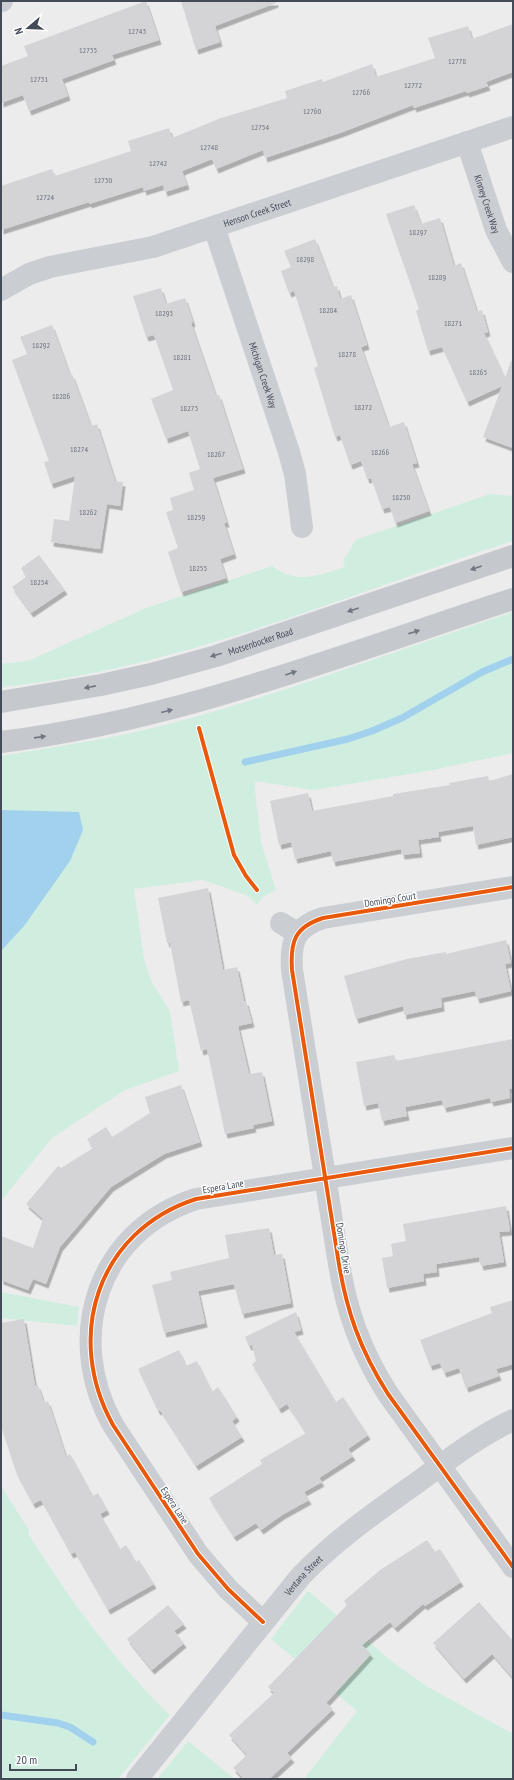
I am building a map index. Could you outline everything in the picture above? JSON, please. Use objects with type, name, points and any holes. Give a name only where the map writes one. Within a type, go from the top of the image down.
[{"type":"main road","name":"Motsenbocker Road","points":[[1,702],[101,685],[191,663],[272,638],[513,556]]},
{"type":"main road","points":[[1,742],[112,724],[194,704],[250,687],[513,599]]},
{"type":"street","name":"Henson Creek Street","points":[[1,290],[23,277],[45,269],[146,249],[513,127]]},
{"type":"street","name":"Kinney Creek Way","points":[[467,142],[496,230],[513,262]]},
{"type":"street","name":"Michigan Creek Way","points":[[214,227],[289,452],[297,488],[302,526]]},
{"type":"street","name":"Domingo Court","points":[[289,928],[323,918],[513,887]]},
{"type":"street","name":"Domingo Drive","points":[[289,928],[292,944],[292,970],[344,1296],[358,1338],[371,1366],[388,1394],[513,1567]]},
{"type":"street","name":"Espera Lane","points":[[263,1622],[228,1589],[198,1554],[113,1425],[102,1403],[94,1380],[90,1351],[90,1327],[98,1293],[110,1268],[129,1241],[156,1217],[175,1207],[196,1199],[325,1177],[513,1148]]},
{"type":"street","name":"Ventana Street","points":[[137,1779],[300,1577],[330,1546],[483,1436],[513,1420]]},
{"type":"green space","points":[[490,494],[513,496],[513,541],[260,628],[197,647],[132,664],[67,678],[1,687],[1,664],[28,661],[146,608],[272,566],[281,572],[299,577],[308,577],[345,567],[343,560],[355,540]]},
{"type":"green space","points":[[513,612],[513,753],[433,770],[314,790],[254,781],[261,842],[276,890],[263,897],[257,905],[248,896],[203,880],[134,889],[144,959],[151,981],[170,1011],[179,1071],[123,1091],[52,1138],[1,1201],[1,756],[152,728],[216,711],[301,684]]},
{"type":"green space","points":[[1,1292],[79,1307],[77,1326],[1,1318]]},
{"type":"green space","points":[[1,1486],[29,1530],[29,1535],[77,1606],[111,1651],[149,1694],[170,1715],[118,1779],[1,1779]]},
{"type":"green space","points":[[308,1591],[395,1664],[428,1687],[513,1734],[513,1779],[304,1779],[357,1711],[271,1639]]},
{"type":"green space","points":[[188,1741],[235,1779],[157,1779]]},
{"type":"water","points":[[1,810],[79,812],[83,830],[70,861],[24,926],[1,951]]},
{"type":"building","points":[[146,1],[159,40],[112,55],[114,60],[62,79],[68,96],[29,111],[23,95],[1,103],[1,66],[28,56],[24,46]]},
{"type":"building","points":[[181,1],[276,1],[276,3],[215,26],[220,42],[196,50]]},
{"type":"building","points":[[513,24],[513,72],[486,82],[488,86],[467,93],[466,91],[414,108],[413,105],[340,133],[265,158],[263,150],[216,169],[212,159],[182,171],[187,185],[165,192],[163,185],[144,191],[143,187],[89,204],[89,202],[1,230],[1,186],[52,169],[55,176],[131,151],[128,141],[169,128],[172,138],[221,118],[287,98],[285,91],[322,79],[323,82],[372,64],[376,77],[435,58],[428,38],[468,26],[472,39]]},
{"type":"building","points":[[414,205],[421,224],[440,218],[454,266],[461,263],[477,312],[482,310],[488,332],[484,333],[505,378],[511,361],[513,361],[513,448],[483,437],[502,386],[467,402],[442,347],[428,351],[416,311],[419,309],[386,214]]},
{"type":"building","points":[[315,239],[333,287],[337,286],[340,299],[351,295],[367,345],[361,347],[389,427],[404,422],[417,463],[412,464],[429,511],[395,523],[390,507],[382,509],[371,478],[367,479],[361,461],[350,465],[340,435],[335,437],[314,368],[318,366],[294,291],[289,293],[281,271],[291,267],[284,251]]},
{"type":"building","points":[[161,288],[166,304],[185,298],[193,322],[191,323],[216,396],[219,395],[243,469],[213,478],[227,523],[224,523],[234,554],[220,559],[226,578],[181,592],[168,552],[178,548],[166,512],[173,510],[170,498],[194,490],[189,473],[200,469],[188,431],[166,439],[151,399],[173,390],[154,335],[146,337],[133,296]]},
{"type":"building","points":[[52,325],[70,375],[72,374],[91,426],[97,424],[115,481],[123,482],[120,506],[107,504],[100,549],[51,542],[54,519],[69,521],[75,476],[51,484],[44,462],[49,461],[12,360],[27,354],[20,337]]},
{"type":"building","points":[[39,555],[65,590],[31,613],[12,587],[26,577],[21,568]]},
{"type":"building","points":[[513,774],[513,837],[476,845],[473,826],[438,832],[439,837],[418,840],[420,853],[402,855],[401,849],[333,862],[331,851],[295,859],[291,842],[279,845],[270,801],[308,793],[312,811],[393,796],[393,794],[450,785],[449,783],[488,776],[489,781]]},
{"type":"building","points":[[208,888],[223,970],[237,967],[244,1001],[246,1001],[252,1023],[238,1026],[249,1074],[262,1072],[272,1121],[253,1125],[254,1128],[225,1134],[207,1049],[201,1051],[189,1000],[181,1002],[170,943],[167,943],[158,898]]},
{"type":"building","points":[[506,940],[511,963],[505,964],[511,991],[477,999],[475,991],[441,998],[442,1007],[404,1015],[403,1006],[356,1019],[344,976],[407,959],[446,952],[446,954]]},
{"type":"building","points":[[513,1039],[513,1089],[509,1089],[510,1098],[491,1102],[490,1098],[444,1108],[442,1100],[405,1107],[407,1116],[382,1121],[378,1103],[364,1106],[356,1062],[394,1055],[396,1061]]},
{"type":"building","points":[[181,1085],[200,1142],[164,1154],[111,1187],[60,1247],[46,1284],[33,1279],[28,1290],[1,1280],[1,1236],[33,1248],[43,1219],[26,1204],[58,1166],[61,1168],[93,1148],[87,1139],[106,1127],[112,1137],[150,1113],[145,1097]]},
{"type":"building","points":[[506,1206],[510,1231],[499,1232],[504,1262],[481,1266],[479,1257],[436,1264],[437,1272],[423,1274],[424,1281],[387,1288],[382,1258],[393,1256],[391,1244],[406,1241],[403,1224]]},
{"type":"building","points":[[269,1228],[274,1255],[282,1254],[291,1303],[242,1314],[234,1284],[198,1291],[205,1323],[164,1333],[152,1285],[172,1280],[170,1272],[229,1258],[225,1235]]},
{"type":"building","points":[[513,1300],[513,1364],[496,1369],[499,1376],[466,1388],[459,1368],[444,1373],[440,1363],[430,1366],[420,1340],[492,1313],[490,1307]]},
{"type":"building","points":[[296,1312],[301,1330],[294,1332],[336,1402],[343,1397],[368,1435],[348,1449],[353,1456],[319,1478],[322,1482],[304,1492],[309,1500],[282,1515],[261,1530],[256,1523],[234,1537],[209,1498],[262,1464],[260,1460],[306,1433],[287,1404],[279,1409],[252,1364],[256,1361],[252,1345],[249,1346],[245,1337]]},
{"type":"building","points":[[24,1319],[35,1386],[38,1385],[44,1403],[48,1401],[66,1457],[70,1454],[93,1496],[98,1493],[107,1510],[100,1514],[120,1549],[126,1545],[136,1562],[139,1560],[154,1584],[108,1610],[75,1552],[71,1554],[41,1500],[33,1504],[17,1475],[1,1426],[1,1323]]},
{"type":"building","points":[[179,1350],[186,1366],[197,1361],[212,1392],[218,1387],[237,1417],[232,1421],[242,1437],[196,1466],[160,1410],[158,1411],[138,1369]]},
{"type":"building","points":[[427,1540],[435,1552],[440,1549],[461,1582],[425,1606],[423,1604],[395,1628],[390,1622],[362,1645],[371,1654],[326,1703],[333,1709],[287,1753],[292,1758],[269,1779],[244,1779],[233,1768],[247,1755],[229,1735],[274,1693],[268,1687],[347,1605],[344,1601],[380,1570]]},
{"type":"building","points":[[479,1602],[513,1641],[513,1678],[492,1654],[464,1679],[433,1643]]},
{"type":"building","points":[[168,1605],[184,1624],[174,1631],[184,1643],[152,1670],[127,1639]]},
{"type":"waterway","points":[[245,762],[348,739],[372,731],[402,718],[482,672],[513,659]]},
{"type":"waterway","points":[[1,1715],[58,1723],[70,1727],[93,1742]]},
{"type":"cycle path","points":[[199,728],[234,855],[246,876],[257,890]]},
{"type":"cycle path","points":[[513,887],[323,918],[306,926],[300,931],[296,936],[292,951],[292,970],[341,1277],[356,1329],[370,1362],[388,1394],[513,1567]]},
{"type":"cycle path","points":[[263,1622],[228,1589],[198,1554],[113,1425],[98,1391],[91,1357],[92,1323],[99,1291],[113,1261],[134,1235],[162,1214],[196,1199],[513,1148]]}]
